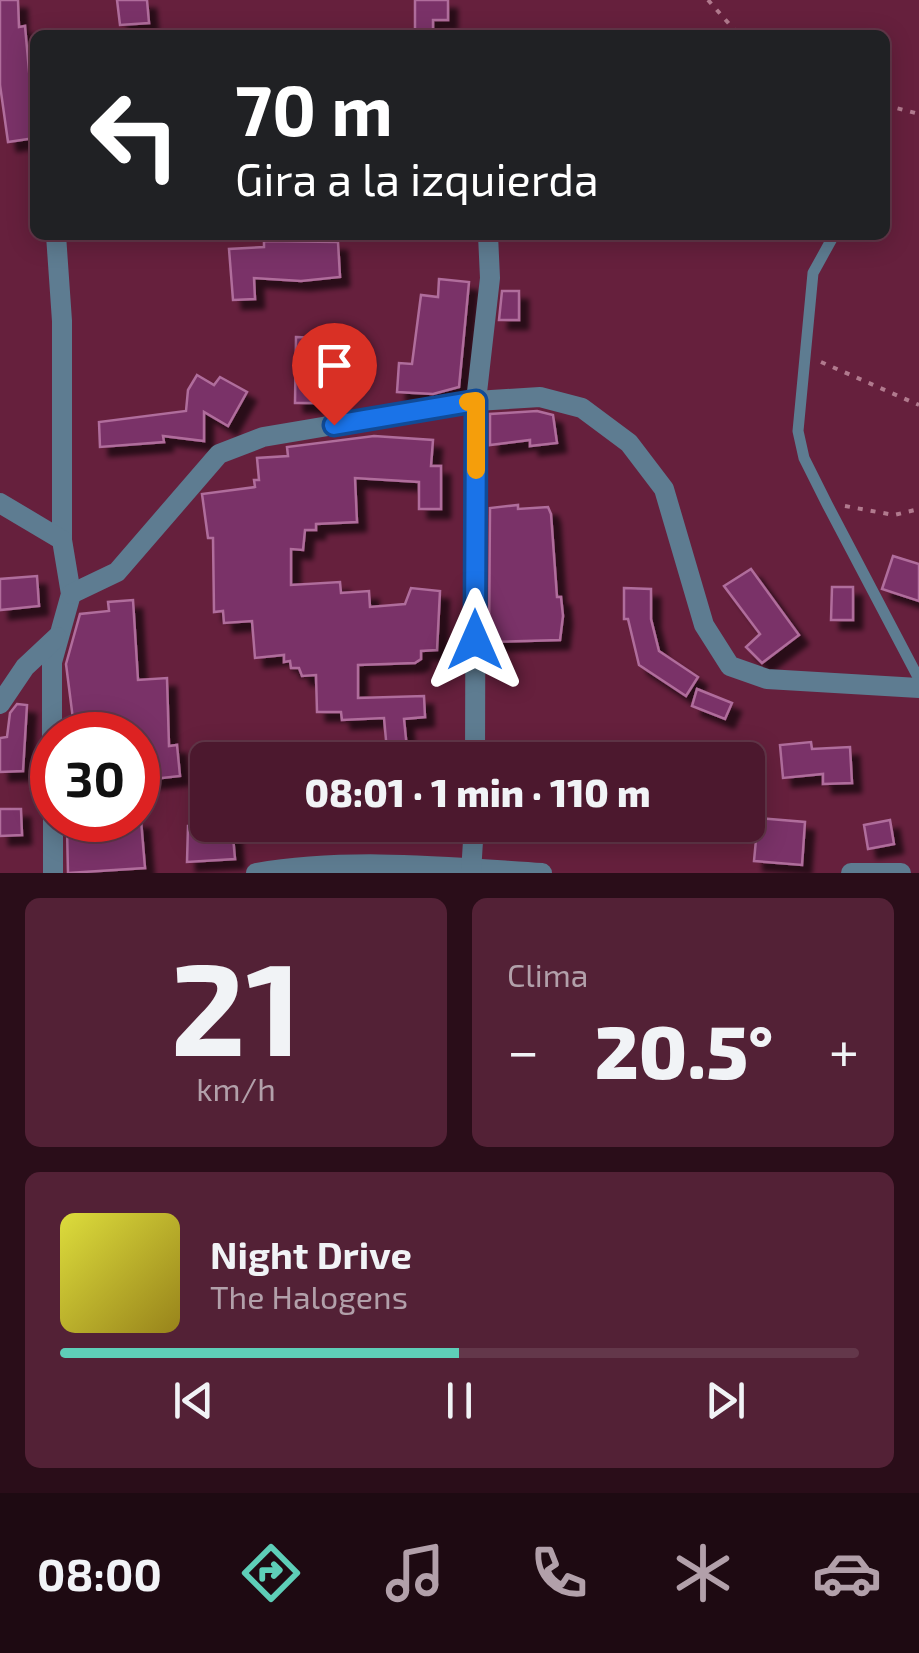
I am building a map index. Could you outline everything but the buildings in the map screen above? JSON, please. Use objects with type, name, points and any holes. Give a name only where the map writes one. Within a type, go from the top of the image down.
[{"type":"street","points":[[52,712],[52,662],[71,594],[62,540],[62,321],[56,240]]},
{"type":"street","points":[[475,742],[476,401],[490,278],[488,240]]},
{"type":"street","points":[[71,594],[117,572],[219,454],[263,437],[476,401],[540,397],[582,408],[629,443],[664,490],[704,625],[730,666],[767,679],[919,688]]},
{"type":"street","points":[[0,503],[62,540]]},
{"type":"street","points":[[0,704],[24,667],[59,635]]},
{"type":"street","points":[[53,842],[53,873]]},
{"type":"street","points":[[471,871],[473,842]]},
{"type":"street","points":[[256,873],[306,864],[542,873]]},
{"type":"street","points":[[851,873],[901,873]]},
{"type":"lane","points":[[831,240],[813,273],[798,431],[804,458],[826,504],[919,679]]},
{"type":"path","points":[[708,0],[735,30]]},
{"type":"path","points":[[890,107],[919,114]]},
{"type":"path","points":[[803,354],[919,405]]},
{"type":"path","points":[[826,504],[894,515],[919,509]]},
{"type":"slow traffic","points":[[468,402],[476,401],[476,470]]},
{"type":"route","points":[[334,425],[476,401],[475,640]]}]
